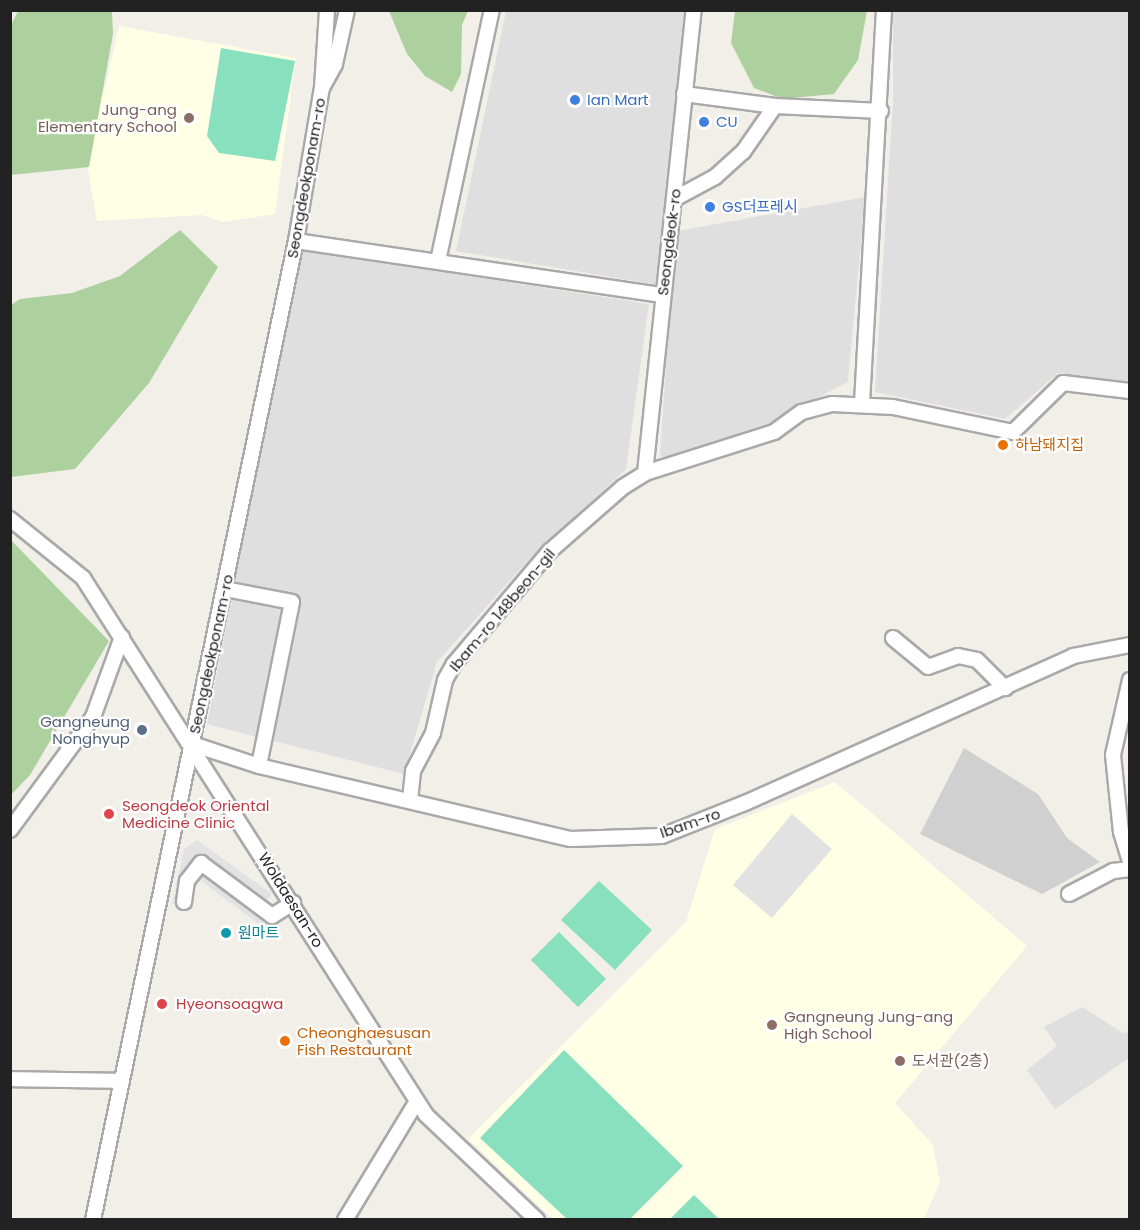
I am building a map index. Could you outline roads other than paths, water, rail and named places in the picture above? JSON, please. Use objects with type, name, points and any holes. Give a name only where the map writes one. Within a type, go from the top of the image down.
[{"type":"street","points":[[322,88],[327,10]]},
{"type":"street","points":[[322,88],[335,64],[347,10]]},
{"type":"street","points":[[438,261],[492,10]]},
{"type":"street","name":"Seongdeok-ro","points":[[645,474],[662,295],[694,10]]},
{"type":"street","points":[[862,403],[881,111],[884,10]]},
{"type":"street","name":"Seongdeokponam-ro","points":[[93,1220],[163,871],[225,589],[296,241],[322,88]]},
{"type":"street","points":[[684,94],[775,106],[881,111]]},
{"type":"street","points":[[674,199],[715,177],[743,152],[775,106]]},
{"type":"street","points":[[296,241],[662,295]]},
{"type":"street","name":"Ibam-ro 148beon-gil","points":[[410,800],[413,771],[433,734],[445,680],[454,664],[550,551],[623,487],[645,474],[774,432],[802,412],[832,404],[862,403],[1013,432],[1063,383],[1130,391]]},
{"type":"street","name":"Woldaesan-ro","points":[[10,519],[83,578],[192,744],[426,1114],[537,1220]]},
{"type":"street","points":[[225,589],[292,602],[259,766]]},
{"type":"street","points":[[10,830],[93,717],[122,638]]},
{"type":"street","points":[[893,638],[928,667],[958,656],[976,660],[1005,688]]},
{"type":"street","name":"Ibam-ro","points":[[192,744],[259,766],[571,839],[662,836],[745,804],[1074,656],[1130,645]]},
{"type":"street","points":[[1130,680],[1113,755],[1121,832],[1130,862]]},
{"type":"street","points":[[184,902],[187,881],[201,863],[272,916],[293,903]]},
{"type":"street","points":[[1069,894],[1113,871],[1130,869]]},
{"type":"street","points":[[163,871],[187,881]]},
{"type":"street","points":[[10,1079],[122,1081]]},
{"type":"street","points":[[345,1220],[417,1101]]},
{"type":"place","name":"Ian Mart","points":[[575,100]]},
{"type":"place","name":"Jung-ang Elementary School","points":[[189,118]]},
{"type":"place","name":"CU","points":[[704,122]]},
{"type":"place","name":"GS더프레시","points":[[710,207]]},
{"type":"place","name":"하남돼지집","points":[[1003,445]]},
{"type":"place","name":"Gangneung Nonghyup","points":[[142,730]]},
{"type":"place","name":"Seongdeok Oriental Medicine Clinic","points":[[109,814]]},
{"type":"place","name":"원마트","points":[[226,933]]},
{"type":"place","name":"Hyeonsoagwa","points":[[162,1004]]},
{"type":"place","name":"Gangneung Jung-ang High School","points":[[772,1025]]},
{"type":"place","name":"Cheonghaesusan Fish Restaurant","points":[[285,1041]]},
{"type":"place","name":"도서관(2층)","points":[[900,1061]]}]
